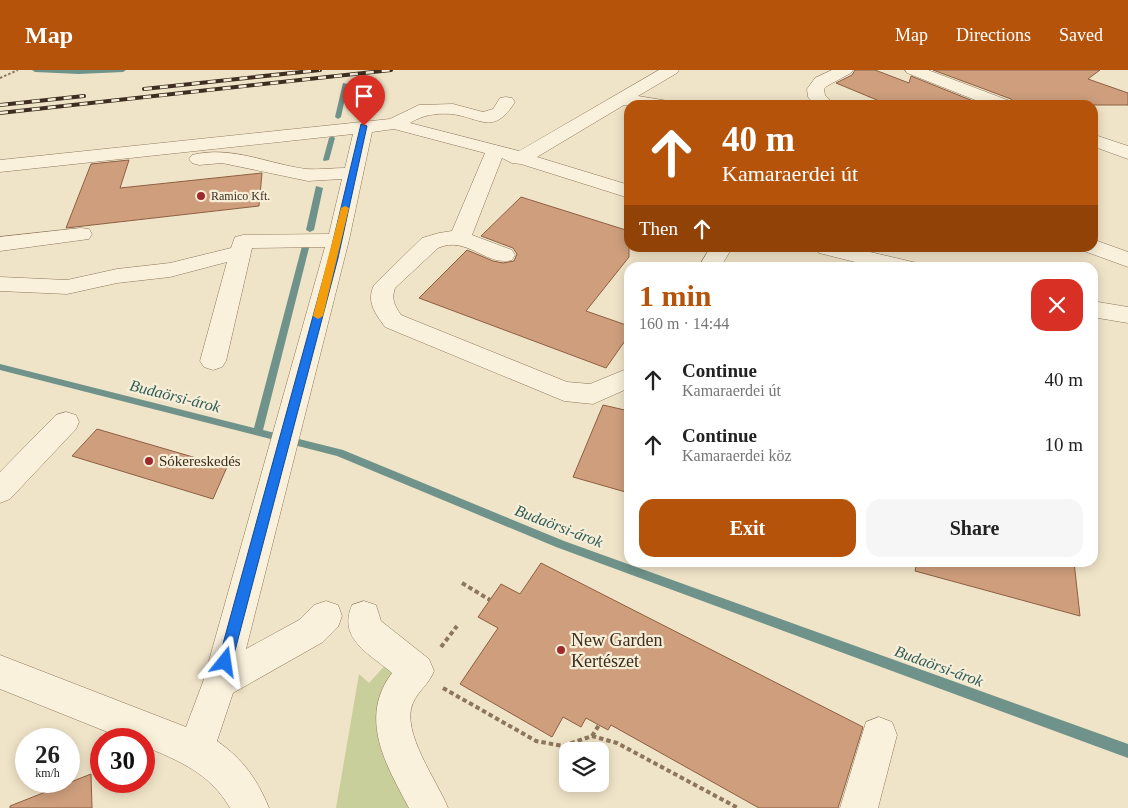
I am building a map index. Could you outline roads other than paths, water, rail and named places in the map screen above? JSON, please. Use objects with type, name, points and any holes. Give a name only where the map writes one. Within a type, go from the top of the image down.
[{"type":"street","points":[[519,159],[671,70]]},
{"type":"street","points":[[820,100],[817,97],[816,89],[821,82],[845,70]]},
{"type":"street","points":[[913,70],[991,100]]},
{"type":"street","points":[[622,98],[633,100]]},
{"type":"street","points":[[394,124],[420,110],[453,109],[484,118],[499,113],[506,102]]},
{"type":"street","points":[[600,112],[624,115]]},
{"type":"street","points":[[0,166],[394,124],[496,150],[519,159],[624,190]]},
{"type":"street","points":[[196,750],[220,682],[282,453],[338,240],[364,126]]},
{"type":"street","points":[[1098,141],[1128,153]]},
{"type":"street","points":[[460,237],[496,150]]},
{"type":"street","points":[[140,166],[222,157],[308,175],[353,173]]},
{"type":"street","points":[[0,244],[81,234]]},
{"type":"street","points":[[504,255],[460,237],[438,238],[430,243],[385,285],[380,301],[393,320],[564,391],[593,394],[624,379]]},
{"type":"street","points":[[213,361],[243,242],[338,240]]},
{"type":"street","points":[[1098,248],[1128,260]]},
{"type":"street","points":[[0,284],[67,287],[117,276],[170,270],[240,252]]},
{"type":"street","points":[[868,253],[889,262]]},
{"type":"street","points":[[0,491],[66,422]]},
{"type":"street","points":[[220,682],[311,631],[326,616]]},
{"type":"street","points":[[364,616],[365,629],[417,671],[405,682],[393,707],[393,726],[398,742],[429,808]]},
{"type":"street","points":[[0,672],[196,750],[218,763],[233,777],[250,808]]},
{"type":"street","points":[[859,808],[879,735]]},
{"type":"waterway","points":[[35,70],[79,72],[123,70]]},
{"type":"waterway","points":[[338,117],[345,84]]},
{"type":"waterway","points":[[326,160],[332,138]]},
{"type":"waterway","points":[[310,230],[319,188]]},
{"type":"waterway","points":[[258,432],[305,248]]},
{"type":"waterway","name":"Budaörsi-árok","points":[[0,367],[339,453],[560,544],[1128,751]]},
{"type":"railway","points":[[144,89],[320,70]]},
{"type":"railway","points":[[0,113],[391,70]]},
{"type":"railway","points":[[0,105],[84,96]]},
{"type":"place","name":"Ramico Kft.","points":[[201,196]]},
{"type":"place","name":"Sókereskedés","points":[[149,461]]},
{"type":"place","name":"New Garden Kertészet","points":[[561,650]]}]
